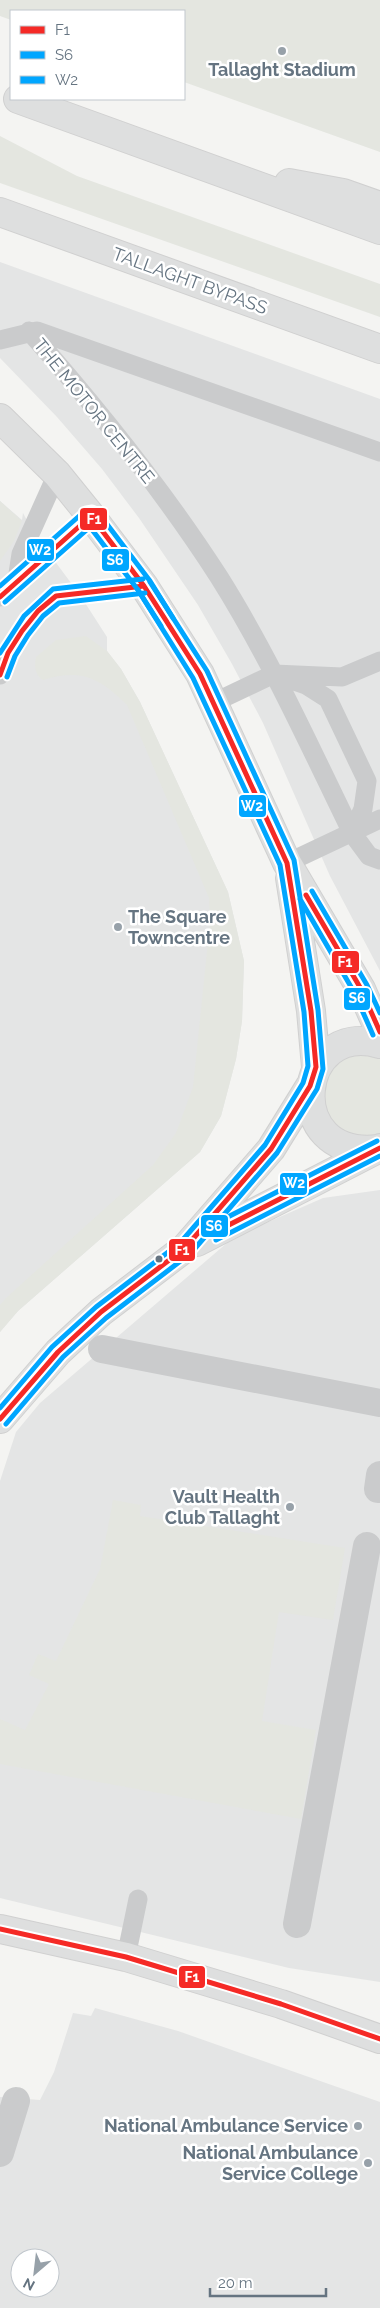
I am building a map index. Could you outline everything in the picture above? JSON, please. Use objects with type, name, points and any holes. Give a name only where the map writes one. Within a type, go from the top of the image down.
[{"type":"street","points":[[21,100],[380,230]]},
{"type":"street","points":[[211,168],[343,193],[380,206]]},
{"type":"street","name":"TALLAGHT BYPASS","points":[[0,212],[380,349]]},
{"type":"street","points":[[0,418],[57,474],[91,516],[144,586],[200,674],[215,702],[287,863],[361,989],[380,1032]]},
{"type":"street","points":[[287,863],[311,1011],[313,1077],[310,1105],[316,1122],[329,1138],[343,1146],[360,1151],[379,1148]]},
{"type":"street","points":[[184,1248],[272,1149],[326,1055],[339,1046],[354,1041],[371,1041],[380,1044]]},
{"type":"street","points":[[0,1419],[58,1352],[101,1312],[184,1248],[379,1148]]},
{"type":"street","points":[[102,1349],[380,1403]]},
{"type":"street","points":[[297,1924],[367,1546]]},
{"type":"street","points":[[0,1929],[126,1957],[374,2034]]},
{"type":"street","points":[[0,2153],[16,2101]]},
{"type":"lane","points":[[0,340],[29,331]]},
{"type":"lane","name":"THE MOTOR CENTRE","points":[[29,331],[37,331],[380,452]]},
{"type":"lane","name":"THE MOTOR CENTRE","points":[[29,331],[92,402],[181,521],[219,578],[274,674],[352,833],[369,856],[380,860]]},
{"type":"lane","points":[[17,580],[21,554],[57,474]]},
{"type":"lane","points":[[0,597],[91,516]]},
{"type":"lane","points":[[0,673],[26,624],[45,604],[56,596],[144,586]]},
{"type":"lane","points":[[215,702],[274,674],[342,677],[380,661]]},
{"type":"lane","points":[[274,674],[306,685],[328,699],[367,781],[363,809],[352,833]]},
{"type":"lane","points":[[287,863],[380,819]]},
{"type":"lane","points":[[126,1957],[138,1899]]},
{"type":"shaded area","name":"Tallaght Stadium","points":[[0,0],[380,0],[380,152],[185,82],[185,10],[10,10],[10,20],[0,16]]},
{"type":"shaded area","points":[[0,136],[77,176],[380,284],[380,317],[0,183]]},
{"type":"shaded area","points":[[0,262],[380,399],[380,971],[330,876],[263,723],[198,605],[139,518],[102,469],[57,417],[0,358]]},
{"type":"shaded area","name":"The Square Towncentre","points":[[0,501],[22,520],[23,513],[33,532],[80,595],[107,637],[107,651],[121,669],[140,702],[228,892],[244,961],[242,1021],[236,1059],[221,1116],[200,1152],[18,1311],[0,1332]]},
{"type":"shaded area","points":[[0,501],[22,521],[14,541],[0,561]]},
{"type":"shaded area","points":[[86,636],[107,651],[121,669],[140,702],[228,892],[244,961],[242,1021],[236,1059],[221,1116],[200,1152],[18,1311],[0,1332],[0,1305],[6,1298],[153,1165],[176,1133],[193,1087],[210,922],[209,898],[127,705],[108,688],[89,678],[68,675],[43,680],[37,673],[35,667],[36,657],[56,640]]},
{"type":"shaded area","points":[[380,1045],[380,1145],[344,1144],[312,1086],[319,1069]]},
{"type":"shaded area","points":[[380,1190],[380,1982],[289,1968],[0,1898],[0,1481],[16,1432],[40,1403],[234,1237],[323,1198]]},
{"type":"shaded area","points":[[113,1500],[141,1505],[140,1516],[345,1548],[333,1620],[279,1612],[262,1721],[316,1730],[301,1819],[0,1764],[0,1719],[25,1730],[49,1684],[29,1675],[38,1654],[56,1661],[100,1569]]},
{"type":"shaded area","points":[[95,2008],[178,2031],[380,2102],[380,2308],[0,2308],[0,2097],[40,2100],[54,2072],[73,2013],[91,2016]]},
{"type":"transit line","name":"W2","points":[[0,586],[86,510],[92,509],[97,511],[150,581],[173,618]]},
{"type":"transit line","name":"F1","points":[[0,597],[91,516],[144,586],[167,622]]},
{"type":"transit line","name":"S6","points":[[5,602],[90,527],[138,590],[161,626]]},
{"type":"transit line","name":"W2","points":[[0,653],[24,616],[53,589],[143,579]]},
{"type":"transit line","name":"S6","points":[[6,1424],[63,1357],[106,1318],[191,1253],[277,1153],[317,1089],[323,1069],[318,1010],[294,860],[207,671],[150,582]]},
{"type":"transit line","name":"F1","points":[[0,675],[8,653],[22,631],[38,611],[56,596],[144,586]]},
{"type":"transit line","name":"F1","points":[[0,1419],[58,1352],[101,1312],[185,1248],[271,1149],[310,1086],[316,1067],[311,1011],[287,863],[200,674],[144,586]]},
{"type":"transit line","name":"W2","points":[[0,1408],[52,1347],[96,1307],[180,1243],[265,1145],[303,1083],[308,1066],[304,1012],[280,865],[193,678],[138,590]]},
{"type":"transit line","name":"S6","points":[[7,677],[15,656],[28,635],[43,616],[59,603],[145,593]]},
{"type":"transit line","name":"W2","points":[[312,891],[367,985],[380,1013]]},
{"type":"transit line","name":"F1","points":[[306,895],[361,989],[380,1032]]},
{"type":"transit line","name":"S6","points":[[300,899],[354,992],[373,1035]]},
{"type":"transit line","name":"W2","points":[[210,1226],[377,1141]]},
{"type":"transit line","name":"F1","points":[[213,1233],[380,1148]]},
{"type":"transit line","name":"S6","points":[[216,1240],[380,1156]]},
{"type":"transit line","name":"F1","points":[[0,1929],[126,1957],[281,2004],[380,2039]]},
{"type":"place","name":"Tallaght Stadium","points":[[282,51]]},
{"type":"place","name":"The Square Towncentre","points":[[118,927]]},
{"type":"place","name":"Vault Health Club Tallaght","points":[[290,1507]]},
{"type":"place","name":"National Ambulance Service","points":[[358,2126]]},
{"type":"place","name":"National Ambulance Service College","points":[[368,2163]]}]
